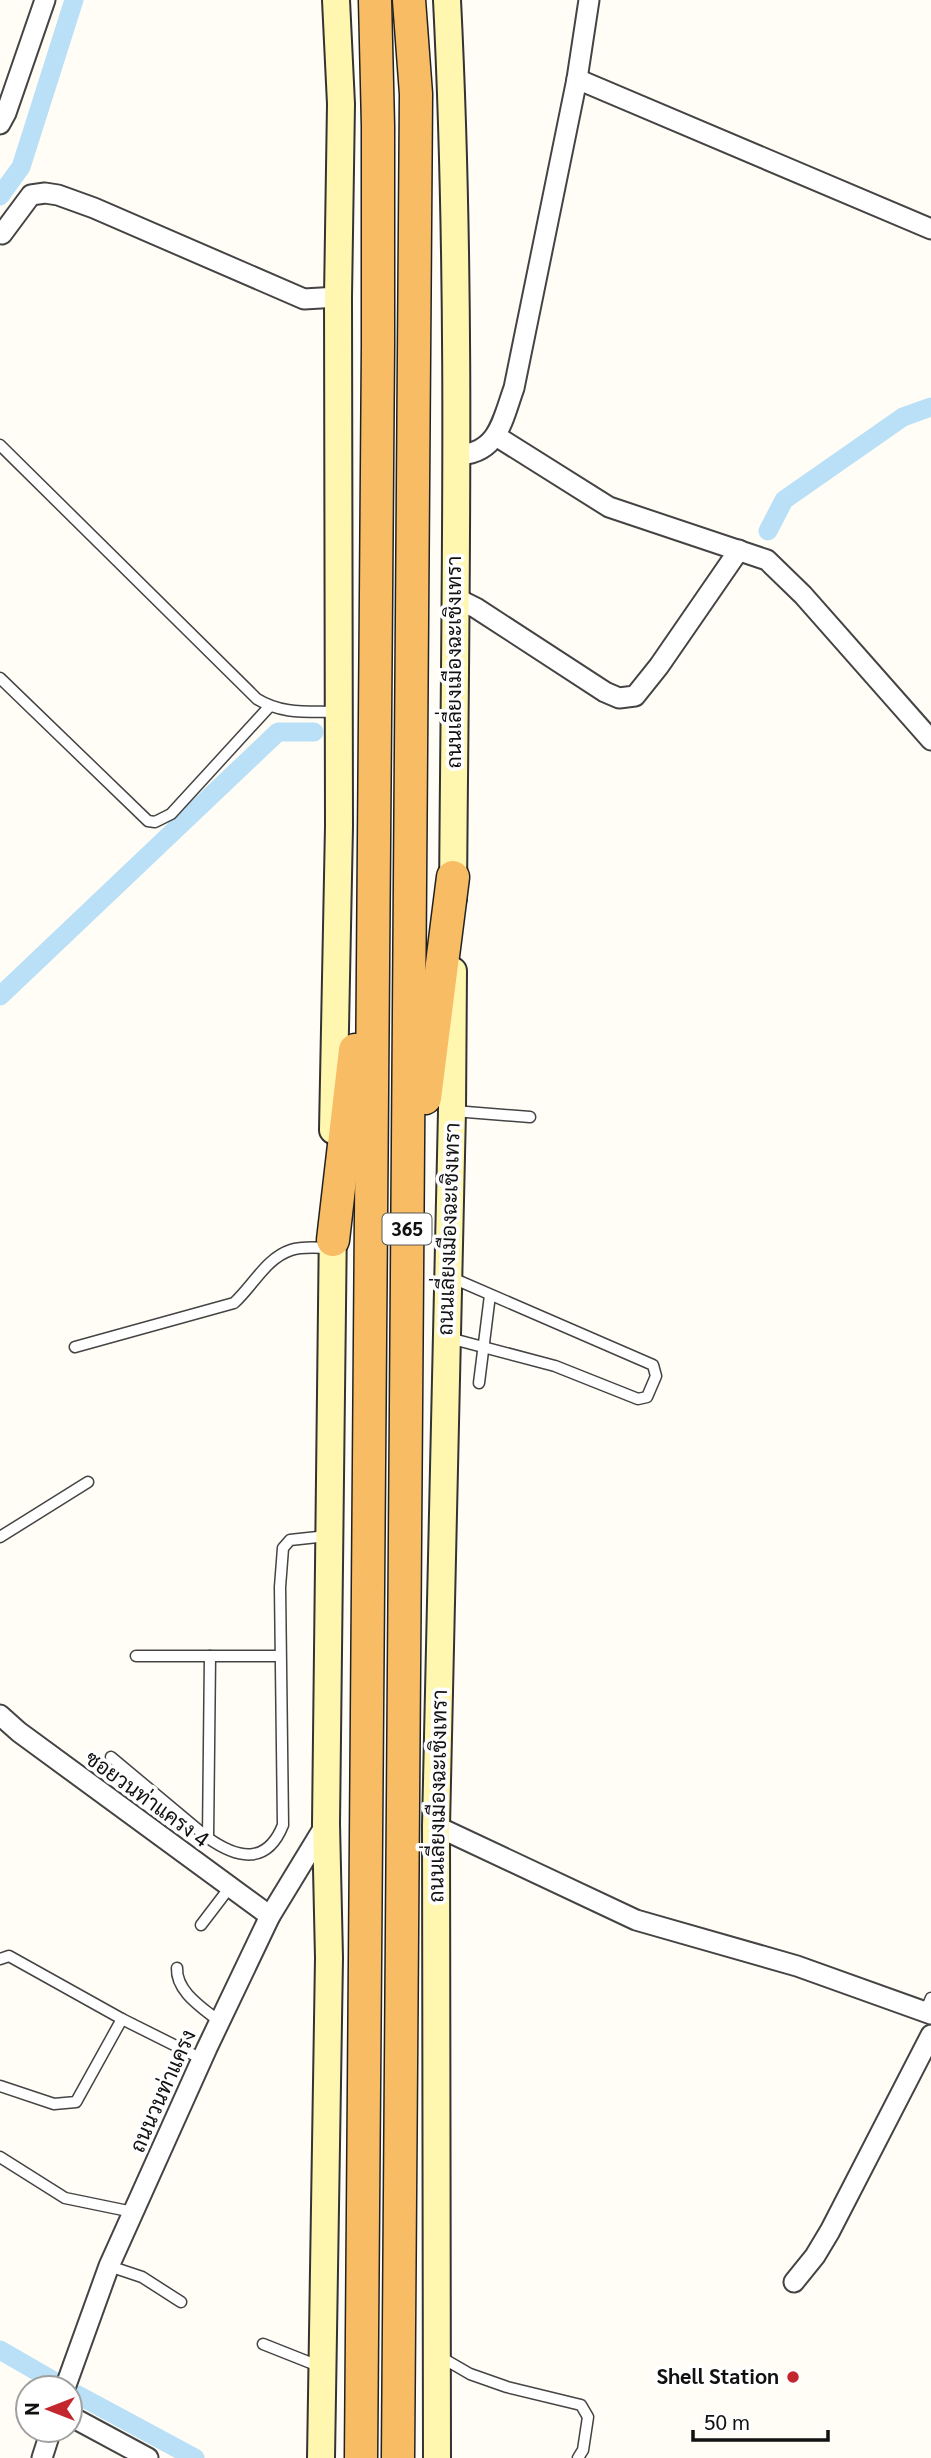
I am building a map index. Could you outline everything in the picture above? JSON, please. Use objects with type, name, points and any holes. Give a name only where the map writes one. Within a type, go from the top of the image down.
[{"type":"highway","name":"365","points":[[361,2458],[379,346],[379,126],[375,0]]},
{"type":"highway","name":"ถนนเลี่ยงเมืองฉะเชิงเทรา","points":[[398,2458],[415,108],[410,0]]},
{"type":"highway","points":[[407,1241],[453,877]]},
{"type":"highway","points":[[333,1244],[374,892]]},
{"type":"main road","points":[[321,2458],[329,1958],[329,1536],[339,712],[338,298],[341,104],[336,0]]},
{"type":"main road","name":"ถนนเลี่ยงเมืองฉะเชิงเทรา","points":[[437,2458],[439,2356],[436,1826],[452,1111],[457,352],[455,156],[447,0]]},
{"type":"street","points":[[0,124],[45,0]]},
{"type":"street","points":[[455,455],[470,455],[482,449],[496,436],[514,388],[577,79],[589,0]]},
{"type":"street","points":[[577,79],[931,229]]},
{"type":"street","points":[[2,234],[31,195],[45,192],[94,208],[304,299],[338,298]]},
{"type":"street","points":[[496,436],[609,507],[767,560],[780,571],[931,740]]},
{"type":"street","points":[[454,597],[476,608],[605,692],[619,698],[627,698],[635,696],[659,666],[739,550]]},
{"type":"street","name":"ซอยวนท่าแครง 4","points":[[0,1715],[30,1740],[270,1916]]},
{"type":"street","name":"ถนนวนท่าแครง","points":[[70,2374],[109,2266],[202,2059],[270,1916],[327,1824]]},
{"type":"street","points":[[436,1826],[636,1920],[797,1966],[929,2008]]},
{"type":"street","points":[[794,2282],[815,2256],[830,2231],[931,2035]]},
{"type":"street","points":[[84,2424],[148,2458]]},
{"type":"lane","points":[[0,445],[257,699],[269,707],[292,713],[339,712]]},
{"type":"lane","points":[[0,678],[148,821],[155,822],[170,814],[190,795],[269,707]]},
{"type":"lane","points":[[452,1111],[530,1117]]},
{"type":"lane","points":[[75,1347],[234,1303],[249,1290],[262,1270],[276,1257],[299,1248],[333,1244]]},
{"type":"lane","points":[[445,1337],[555,1366],[638,1399],[647,1397],[656,1376],[653,1365],[448,1276]]},
{"type":"lane","points":[[479,1383],[490,1295]]},
{"type":"lane","points":[[0,1537],[88,1482]]},
{"type":"lane","points":[[111,1756],[223,1849],[236,1854],[268,1850],[276,1841],[283,1825],[280,1587],[283,1548],[290,1540],[329,1536]]},
{"type":"lane","points":[[136,1656],[281,1656]]},
{"type":"lane","points":[[208,1838],[210,1656]]},
{"type":"lane","points":[[201,1925],[230,1887]]},
{"type":"lane","points":[[0,1959],[9,1956],[121,2020],[202,2059]]},
{"type":"lane","points":[[177,1968],[181,1986],[220,2022]]},
{"type":"lane","points":[[0,2086],[54,2104],[76,2102],[121,2020]]},
{"type":"lane","points":[[0,2157],[65,2198],[133,2212]]},
{"type":"lane","points":[[109,2266],[142,2277],[181,2302]]},
{"type":"lane","points":[[263,2344],[322,2367]]},
{"type":"lane","points":[[439,2356],[470,2374],[507,2387],[581,2404],[588,2417],[583,2449],[578,2458]]},
{"type":"waterway","points":[[0,196],[21,167],[74,0]]},
{"type":"waterway","points":[[768,531],[784,500],[903,417],[931,407]]},
{"type":"waterway","points":[[0,996],[278,732],[314,732]]},
{"type":"waterway","points":[[0,2350],[42,2374]]},
{"type":"waterway","points":[[84,2398],[195,2458]]},
{"type":"place","name":"Shell Station","points":[[793,2377]]}]
